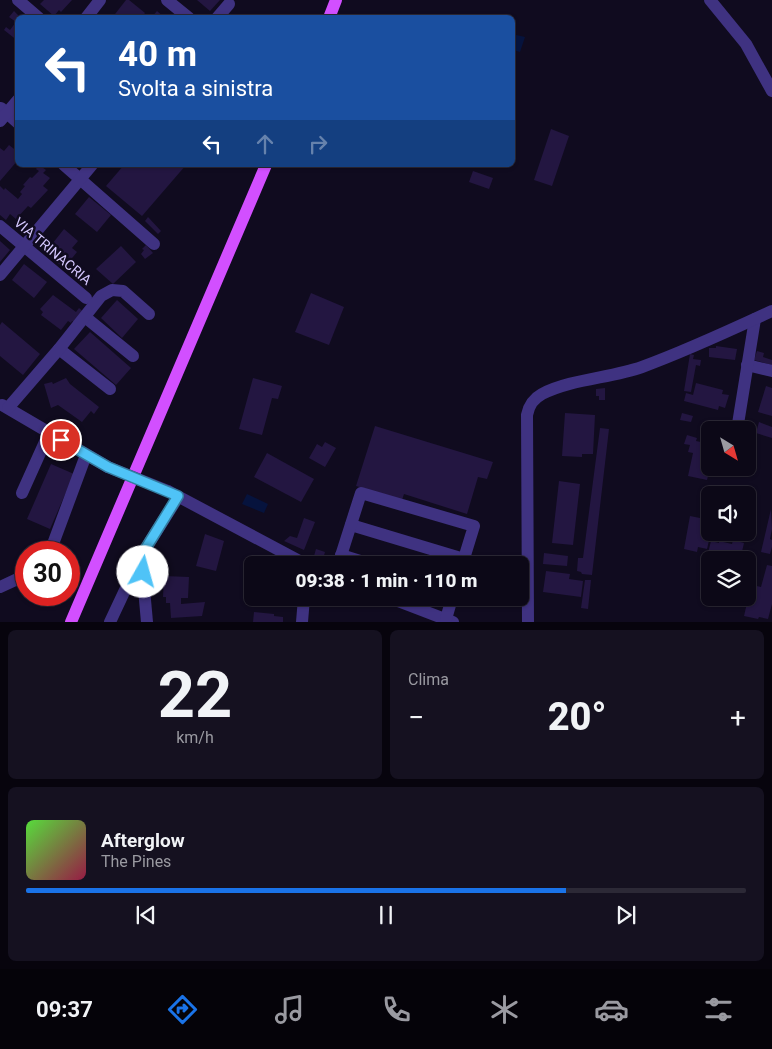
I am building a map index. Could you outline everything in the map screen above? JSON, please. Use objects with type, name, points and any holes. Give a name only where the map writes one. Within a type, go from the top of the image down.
[{"type":"main road","points":[[330,15],[336,0]]},
{"type":"main road","points":[[71,622],[265,167]]},
{"type":"street","points":[[18,0],[36,15]]},
{"type":"street","points":[[88,15],[100,0]]},
{"type":"street","points":[[167,0],[185,15]]},
{"type":"street","points":[[710,0],[746,44],[772,91]]},
{"type":"street","points":[[220,15],[229,4]]},
{"type":"street","points":[[15,103],[2,114],[15,121]]},
{"type":"street","points":[[66,167],[154,244]]},
{"type":"street","points":[[0,275],[90,167]]},
{"type":"street","name":"VIA TRINACRIA","points":[[0,226],[86,298]]},
{"type":"street","points":[[149,314],[123,291],[112,290],[101,296],[59,349],[4,406],[108,467],[173,494],[290,556]]},
{"type":"street","points":[[528,622],[527,415],[529,406],[534,399],[554,389],[640,368],[772,311]]},
{"type":"street","points":[[85,317],[133,356]]},
{"type":"street","points":[[738,421],[755,319]]},
{"type":"street","points":[[59,349],[110,389]]},
{"type":"street","points":[[747,365],[772,371]]},
{"type":"street","points":[[22,493],[49,433]]},
{"type":"street","points":[[54,541],[86,455]]},
{"type":"street","points":[[341,556],[361,493],[474,526],[465,556]]},
{"type":"street","points":[[110,622],[173,494]]},
{"type":"street","points":[[351,525],[445,556]]},
{"type":"street","points":[[141,556],[147,622]]},
{"type":"street","points":[[0,587],[15,580]]},
{"type":"street","points":[[302,622],[303,606]]},
{"type":"street","points":[[411,606],[449,620],[451,606]]},
{"type":"water","points":[[515,35],[525,37],[520,52],[515,51]]},
{"type":"water","points":[[247,494],[268,504],[264,513],[242,504]]},
{"type":"building","points":[[44,0],[72,0],[61,12],[59,10],[55,15],[40,4]]},
{"type":"building","points":[[126,0],[129,0],[145,13],[143,15],[114,15]]},
{"type":"building","points":[[197,0],[220,0],[210,11]]},
{"type":"building","points":[[14,11],[18,15],[15,15],[15,21],[9,17]]},
{"type":"building","points":[[157,11],[162,15],[154,15]]},
{"type":"building","points":[[15,23],[15,39],[4,30],[6,27],[10,30]]},
{"type":"building","points":[[551,129],[569,136],[552,186],[534,180]]},
{"type":"building","points":[[9,145],[15,150],[15,164],[0,181],[0,148],[4,151]]},
{"type":"building","points":[[42,167],[46,170],[43,173],[50,178],[43,186],[48,190],[31,208],[28,206],[16,219],[10,214],[6,220],[0,215],[0,186],[18,199],[22,194],[20,192],[25,186],[23,185],[39,171],[36,169]]},
{"type":"building","points":[[122,167],[184,167],[142,216],[106,186]]},
{"type":"building","points":[[473,171],[493,178],[489,189],[469,182]]},
{"type":"building","points":[[89,197],[111,215],[97,232],[75,214]]},
{"type":"building","points":[[148,217],[161,231],[158,234],[145,221]]},
{"type":"building","points":[[64,229],[78,241],[72,248],[77,252],[64,268],[45,253]]},
{"type":"building","points":[[0,241],[10,250],[0,262]]},
{"type":"building","points":[[146,245],[153,253],[145,259],[141,254],[144,250],[142,249]]},
{"type":"building","points":[[121,246],[136,262],[113,284],[96,269]]},
{"type":"building","points":[[24,264],[47,282],[34,298],[12,280]]},
{"type":"building","points":[[311,293],[344,307],[329,345],[295,332]]},
{"type":"building","points":[[53,295],[76,312],[79,308],[87,315],[78,325],[68,321],[61,330],[41,315],[43,312],[40,309]]},
{"type":"building","points":[[117,300],[138,319],[122,338],[101,318]]},
{"type":"building","points":[[2,322],[40,354],[23,375],[0,356],[0,325]]},
{"type":"building","points":[[90,332],[131,368],[116,385],[74,349]]},
{"type":"building","points":[[716,346],[737,349],[735,360],[709,357],[709,348],[716,348]]},
{"type":"building","points":[[757,351],[764,353],[763,357],[772,360],[772,365],[754,360]]},
{"type":"building","points":[[690,354],[694,355],[693,359],[701,360],[700,366],[696,365],[691,392],[684,391]]},
{"type":"building","points":[[66,378],[70,384],[99,407],[94,414],[91,411],[82,422],[58,405],[51,408],[44,384],[52,382],[53,384]]},
{"type":"building","points":[[253,378],[282,386],[278,399],[272,398],[262,435],[239,429]]},
{"type":"building","points":[[696,383],[723,390],[722,394],[729,395],[725,408],[719,406],[718,410],[684,401],[686,393],[693,395]]},
{"type":"building","points":[[766,386],[772,388],[772,416],[758,412]]},
{"type":"building","points":[[605,388],[605,400],[599,400],[599,396],[596,396],[596,389]]},
{"type":"building","points":[[565,413],[595,415],[593,454],[582,454],[582,457],[562,456]]},
{"type":"building","points":[[682,413],[693,416],[691,422],[680,420]]},
{"type":"building","points":[[759,422],[772,427],[772,438],[756,433]]},
{"type":"building","points":[[375,426],[493,462],[487,479],[478,477],[467,514],[404,494],[402,500],[356,486]]},
{"type":"building","points":[[600,428],[609,429],[592,575],[582,574],[577,571],[578,558],[583,558]]},
{"type":"building","points":[[687,435],[697,438],[696,441],[701,442],[701,476],[708,476],[707,480],[688,476],[693,453],[688,452],[690,445],[684,444]]},
{"type":"building","points":[[325,442],[336,448],[325,467],[309,458],[317,444],[322,447]]},
{"type":"building","points":[[267,453],[314,479],[301,502],[254,477]]},
{"type":"building","points":[[51,464],[74,474],[50,529],[27,519]]},
{"type":"building","points":[[559,481],[580,484],[573,545],[552,543]]},
{"type":"building","points":[[771,509],[772,529],[770,539],[772,540],[772,547],[770,554],[761,552]]},
{"type":"building","points":[[690,516],[701,518],[701,541],[709,541],[707,549],[698,547],[697,552],[684,549]]},
{"type":"building","points":[[304,518],[315,522],[304,550],[284,541],[290,536],[297,538]]},
{"type":"building","points":[[205,534],[224,541],[216,571],[196,566]]},
{"type":"building","points":[[711,541],[732,544],[733,541],[744,543],[742,551],[708,551]]},
{"type":"building","points":[[316,549],[325,552],[324,556],[314,556]]},
{"type":"building","points":[[544,553],[568,556],[567,566],[543,564]]},
{"type":"building","points":[[767,565],[772,566],[772,604],[768,619],[744,616],[746,606],[756,606],[756,586],[761,587]]},
{"type":"building","points":[[546,571],[570,574],[569,579],[583,581],[581,597],[543,592]]},
{"type":"building","points":[[164,576],[189,577],[188,598],[181,598],[181,604],[205,602],[202,616],[171,618],[170,603],[166,603],[166,597],[163,597]]},
{"type":"building","points":[[585,580],[591,580],[588,609],[581,608]]},
{"type":"building","points":[[254,612],[283,617],[283,622],[253,622]]},
{"type":"route","points":[[61,440],[108,467],[178,496],[141,556],[143,572]]}]
